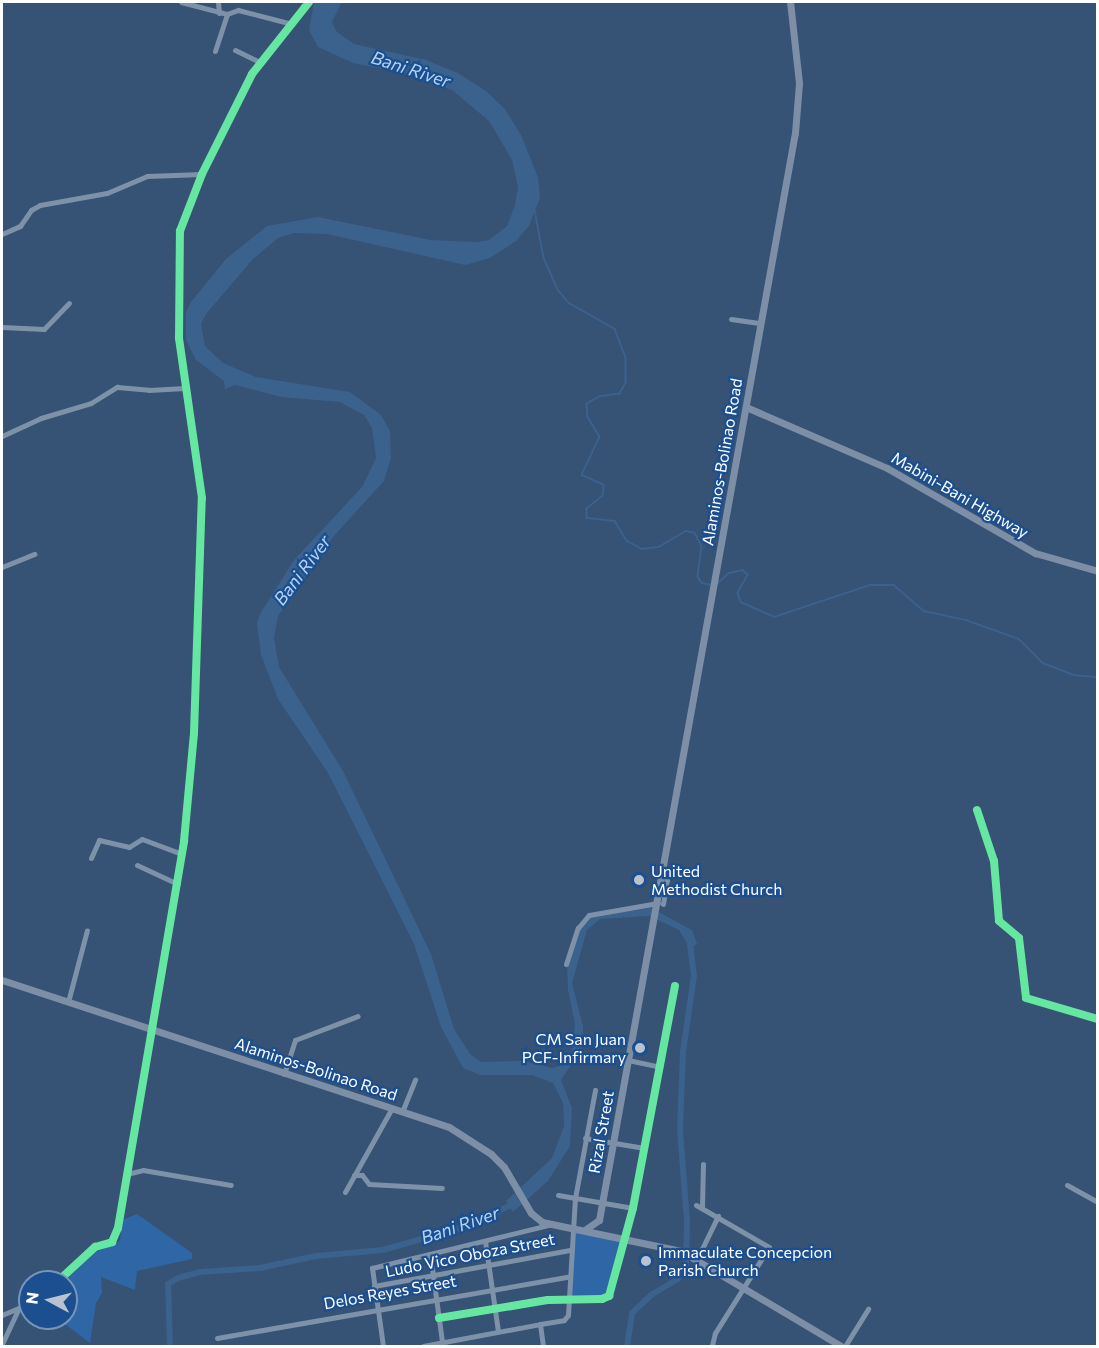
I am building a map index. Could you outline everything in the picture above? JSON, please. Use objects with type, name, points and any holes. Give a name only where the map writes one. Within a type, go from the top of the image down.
[{"type":"main road","name":"Alaminos-Bolinao Road","points":[[654,926],[660,904],[663,873],[798,108],[798,63],[790,2]]},
{"type":"main road","name":"Mabini-Bani Highway","points":[[746,407],[886,468],[1035,553],[1098,571]]},
{"type":"main road","name":"Rizal Street","points":[[599,1220],[627,1060],[654,926]]},
{"type":"main road","name":"Alaminos-Bolinao Road","points":[[2,980],[392,1108],[465,1135],[491,1154],[514,1183],[535,1217],[549,1225]]},
{"type":"main road","points":[[586,1229],[599,1220],[602,1233]]},
{"type":"main road","points":[[549,1225],[586,1229],[681,1251],[843,1347]]},
{"type":"street","points":[[181,2],[219,13],[227,14],[238,10],[292,24]]},
{"type":"street","points":[[218,2],[219,13]]},
{"type":"street","points":[[70,1270],[91,1250],[115,1239],[182,854],[194,734],[202,498],[179,338],[178,240],[202,174],[260,62],[309,2]]},
{"type":"street","points":[[215,51],[227,14]]},
{"type":"street","points":[[235,51],[260,62]]},
{"type":"street","points":[[2,234],[20,226],[31,210],[40,205],[107,193],[147,176],[202,174]]},
{"type":"street","points":[[2,327],[44,329],[69,303]]},
{"type":"street","points":[[731,320],[761,323]]},
{"type":"street","points":[[2,436],[41,418],[91,403],[117,387],[149,390],[185,388]]},
{"type":"street","points":[[2,567],[34,554]]},
{"type":"street","points":[[977,810],[994,861],[999,921],[1019,938],[1026,998],[1098,1019]]},
{"type":"street","points":[[91,858],[99,840],[129,847],[142,839],[182,854]]},
{"type":"street","points":[[137,865],[178,884]]},
{"type":"street","points":[[566,964],[578,927],[589,915],[660,904]]},
{"type":"street","points":[[68,1002],[87,930]]},
{"type":"street","points":[[439,1318],[567,1298],[608,1297],[633,1208],[675,986]]},
{"type":"street","points":[[284,1074],[295,1040],[358,1016]]},
{"type":"street","points":[[627,1060],[660,1067]]},
{"type":"street","points":[[402,1112],[415,1080]]},
{"type":"street","points":[[423,1347],[566,1319],[575,1198],[595,1090]]},
{"type":"street","points":[[345,1192],[392,1108]]},
{"type":"street","points":[[585,1138],[644,1148]]},
{"type":"street","points":[[702,1207],[703,1164]]},
{"type":"street","points":[[127,1174],[143,1170],[231,1185]]},
{"type":"street","points":[[354,1175],[362,1175],[369,1184],[442,1188]]},
{"type":"street","points":[[1067,1185],[1098,1202]]},
{"type":"street","points":[[558,1195],[633,1208]]},
{"type":"street","points":[[696,1205],[769,1247],[746,1288],[715,1333],[712,1345]]},
{"type":"street","points":[[696,1259],[717,1216]]},
{"type":"street","points":[[383,1347],[372,1268],[549,1225]]},
{"type":"street","points":[[485,1241],[498,1331]]},
{"type":"street","name":"Ludo Vico Oboza Street","points":[[374,1286],[570,1250]]},
{"type":"street","points":[[430,1254],[442,1342]]},
{"type":"street","name":"Delos Reyes Street","points":[[218,1338],[492,1288],[568,1277]]},
{"type":"street","points":[[2,1315],[18,1308]]},
{"type":"street","points":[[843,1347],[868,1309]]},
{"type":"street","points":[[2,1344],[18,1310]]},
{"type":"street","points":[[540,1324],[543,1347]]},
{"type":"shaded area","points":[[137,1214],[192,1253],[192,1259],[137,1271],[135,1290],[101,1277],[102,1293],[96,1303],[90,1343],[73,1330],[78,1330],[78,1270],[75,1270],[94,1252],[115,1245],[120,1240],[122,1220]]},
{"type":"shaded area","points":[[576,1231],[623,1242],[604,1297],[570,1296]]},
{"type":"water","points":[[314,2],[342,2],[332,22],[337,32],[354,44],[426,60],[458,73],[486,91],[505,109],[521,135],[538,177],[540,198],[529,226],[516,241],[490,258],[465,265],[327,234],[294,233],[278,238],[253,259],[206,314],[201,324],[205,346],[223,363],[256,377],[350,392],[381,415],[390,431],[391,458],[384,481],[333,537],[278,616],[274,638],[279,667],[343,771],[431,954],[454,1029],[470,1054],[481,1062],[522,1061],[553,1068],[565,1064],[572,1051],[575,1024],[568,990],[567,965],[581,927],[592,916],[651,908],[692,930],[697,944],[690,948],[679,930],[649,916],[600,919],[587,930],[572,983],[583,1026],[583,1047],[561,1080],[572,1108],[570,1146],[548,1181],[513,1212],[506,1201],[552,1158],[564,1126],[563,1103],[553,1083],[532,1075],[480,1075],[463,1068],[441,1027],[414,944],[328,773],[278,699],[261,655],[257,624],[260,614],[294,560],[362,487],[376,458],[372,428],[364,415],[340,402],[281,397],[235,385],[225,389],[224,381],[196,360],[186,340],[186,312],[191,302],[226,259],[267,226],[318,217],[431,240],[478,242],[489,240],[507,226],[515,205],[518,187],[512,160],[489,121],[452,90],[412,75],[353,63],[318,47],[309,30]]},
{"type":"waterway","points":[[535,210],[544,258],[559,291],[569,303],[615,329],[626,358],[626,383],[620,394],[599,397],[587,404],[588,417],[600,437],[582,475],[604,485],[603,496],[587,509],[587,518],[615,521],[627,541],[642,549],[659,547],[686,531],[695,533],[702,547],[698,577],[702,583],[712,585]]},
{"type":"waterway","points":[[717,584],[729,573],[743,570],[748,575],[738,593],[741,602],[774,617],[870,585],[894,585],[924,611],[966,620],[1019,639],[1043,663],[1074,675],[1098,677]]},
{"type":"waterway","points":[[627,1346],[632,1313],[651,1295],[678,1279],[686,1265],[687,1221],[680,1129],[683,1052],[694,976],[690,941]]},
{"type":"waterway","name":"Bani River","points":[[170,1346],[168,1284],[178,1278],[200,1272],[260,1268],[316,1256],[383,1250],[477,1223],[514,1203]]},
{"type":"cycle path","points":[[70,1270],[95,1247],[112,1242],[118,1228],[184,841],[194,733],[202,498],[179,338],[180,231],[202,174],[252,74],[309,2]]},
{"type":"cycle path","points":[[977,810],[994,861],[999,921],[1019,938],[1026,998],[1098,1019]]},
{"type":"cycle path","points":[[439,1318],[548,1300],[602,1299],[609,1296],[633,1208],[675,986]]},
{"type":"place","name":"United Methodist Church","points":[[639,880]]},
{"type":"place","name":"CM San Juan PCF-Infirmary","points":[[640,1048]]},
{"type":"place","name":"Immaculate Concepcion Parish Church","points":[[646,1261]]}]
